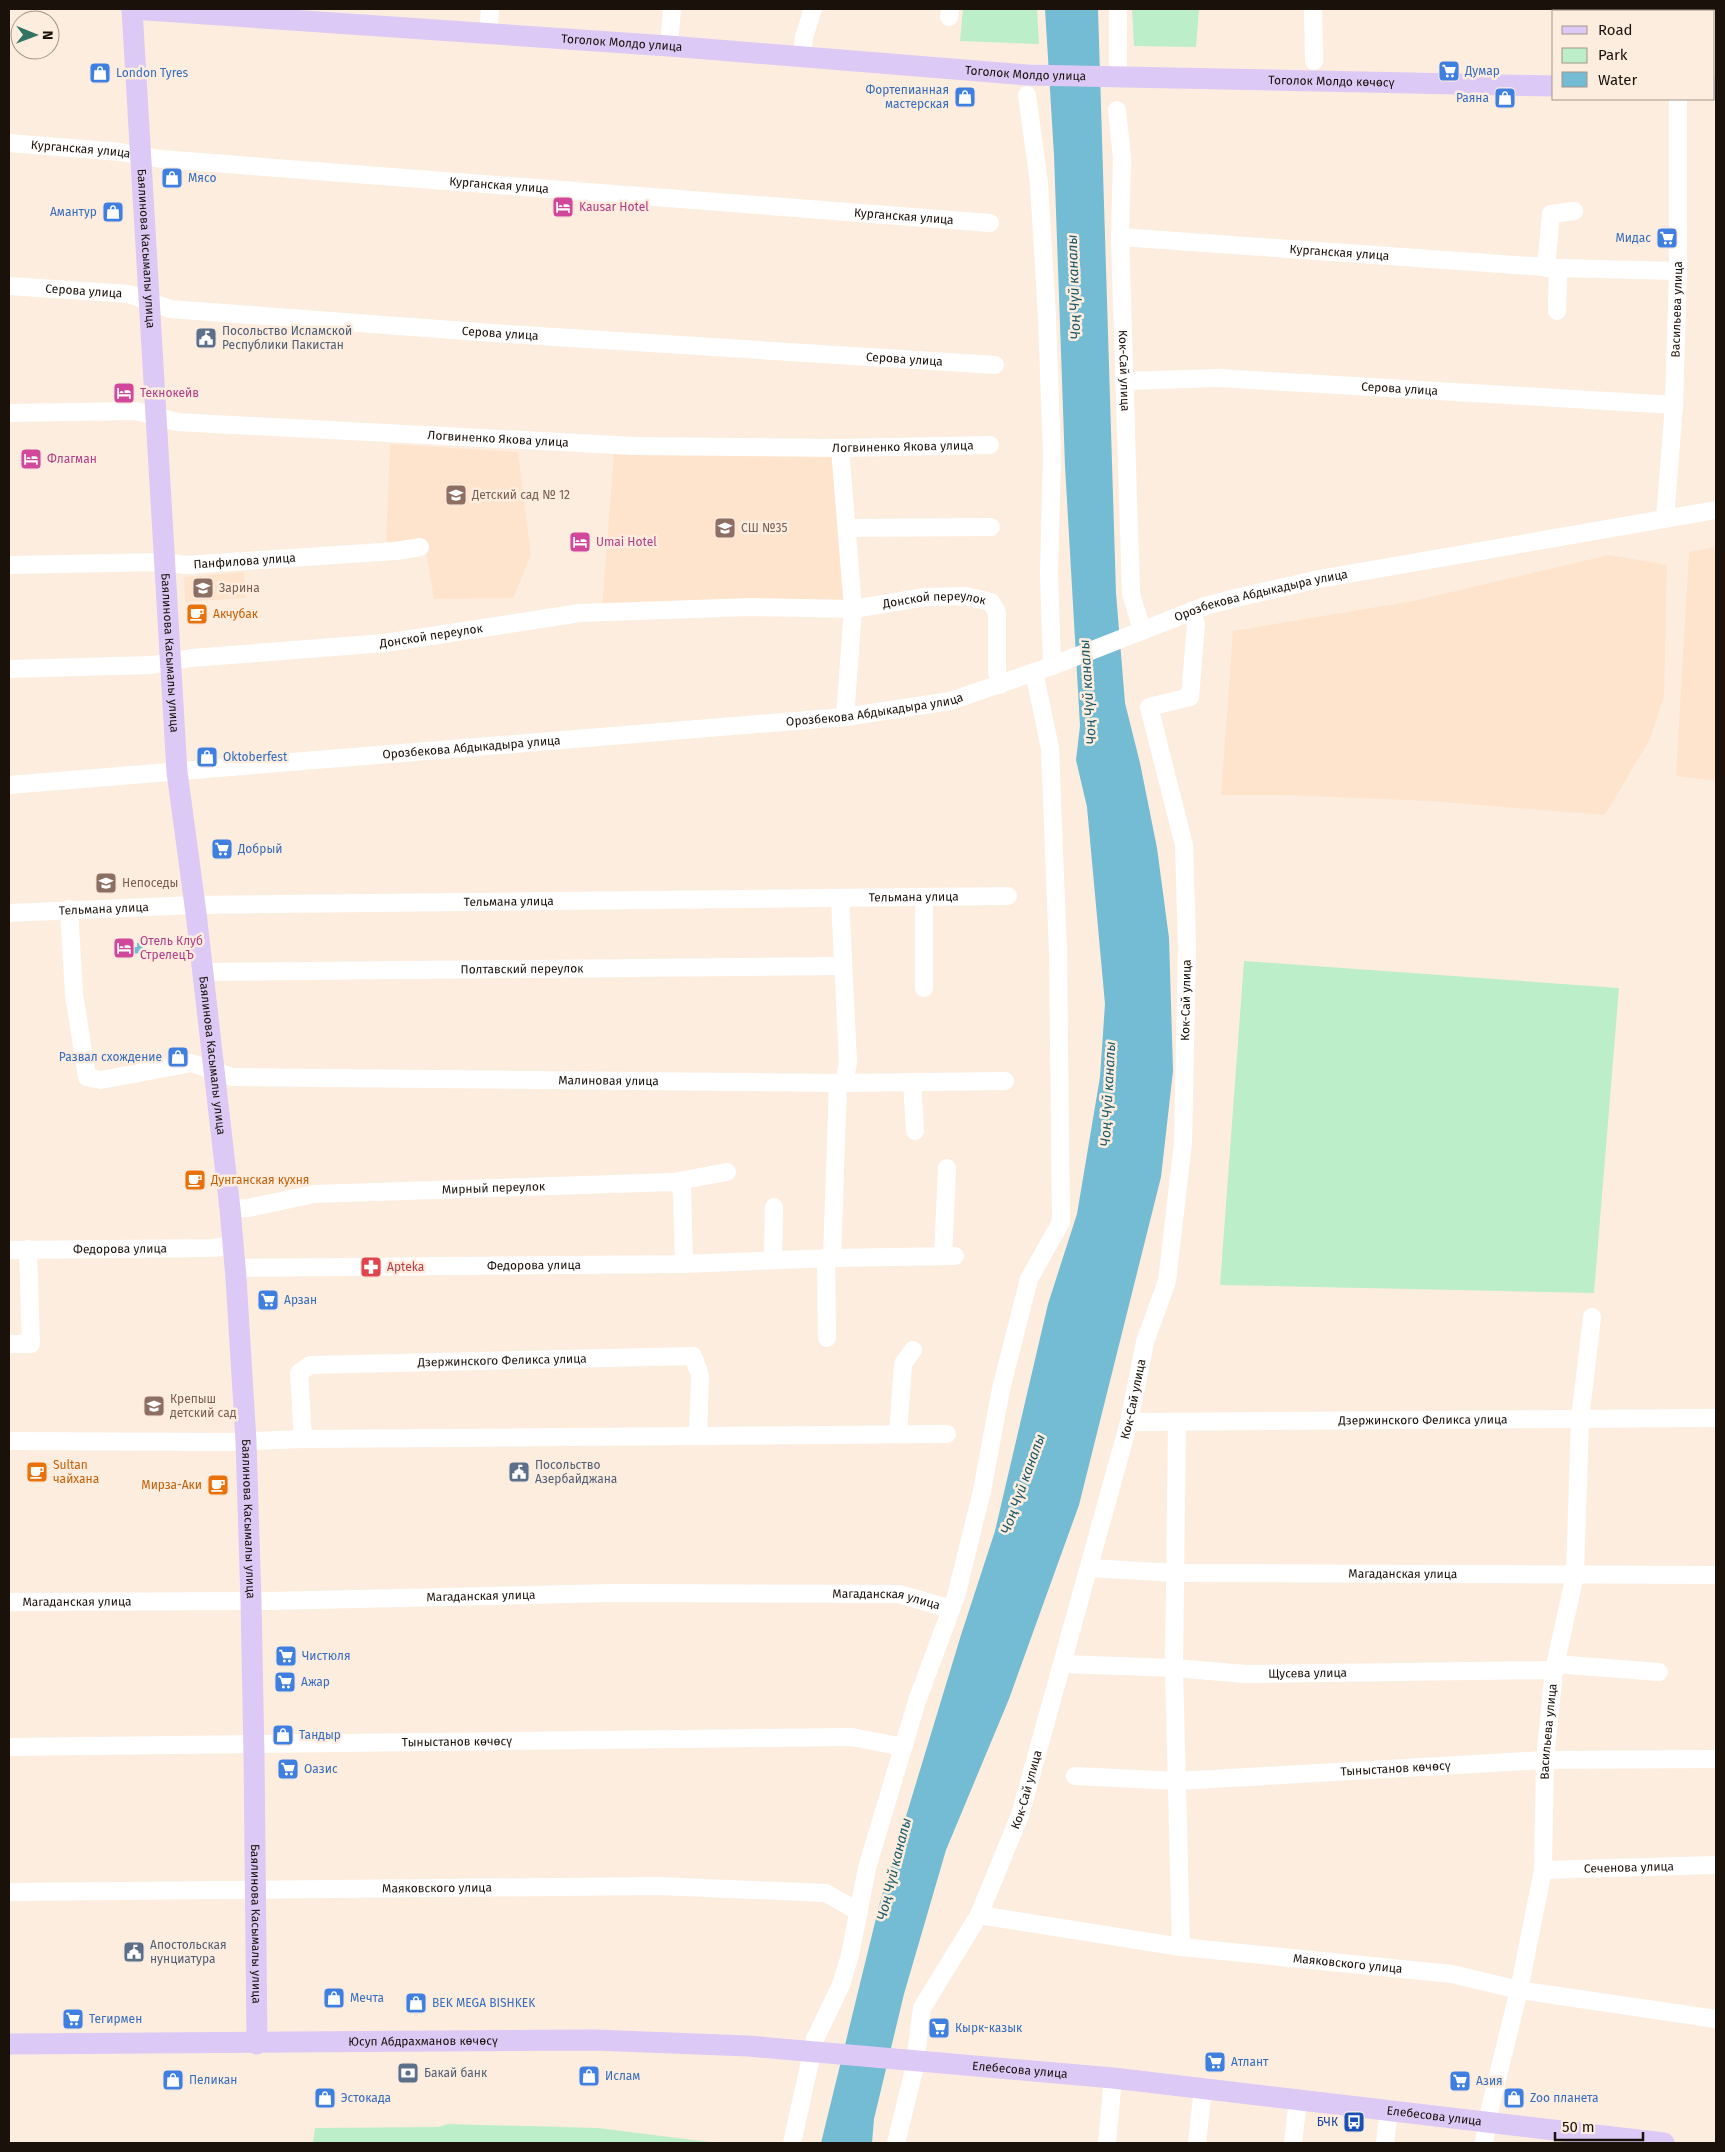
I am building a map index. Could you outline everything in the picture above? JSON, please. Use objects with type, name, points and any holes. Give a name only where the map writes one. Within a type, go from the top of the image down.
[{"type":"main road","name":"Тоголок Молдо улица","points":[[132,9],[304,15],[488,34],[668,46],[1033,75],[1115,77]]},
{"type":"main road","name":"Баялинова Касымалы улица","points":[[132,9],[177,772],[230,1209],[246,1441],[254,1744],[257,2044]]},
{"type":"main road","name":"Тоголок Молдо көчөсү","points":[[1115,77],[1552,86]]},
{"type":"main road","name":"Юсуп Абдрахманов көчөсү","points":[[9,2044],[257,2044],[594,2040],[748,2046],[836,2054]]},
{"type":"main road","name":"Елебесова улица","points":[[836,2054],[1114,2078],[1390,2110],[1486,2133],[1664,2143]]},
{"type":"street","points":[[488,34],[490,9]]},
{"type":"street","points":[[668,46],[672,9]]},
{"type":"street","points":[[802,57],[804,37],[813,9]]},
{"type":"street","points":[[1115,77],[1118,9]]},
{"type":"street","points":[[1313,9],[1314,60]]},
{"type":"street","points":[[1027,95],[1039,183],[1047,317],[1052,454],[1049,574],[1057,663]]},
{"type":"street","name":"Васильева улица","points":[[1665,519],[1674,405],[1678,271],[1678,100]]},
{"type":"street","name":"Кок-Сай улица","points":[[1117,110],[1122,158],[1120,238],[1131,594],[1138,631]]},
{"type":"street","name":"Курганская улица","points":[[9,143],[120,152],[141,157],[990,223]]},
{"type":"street","points":[[1557,311],[1552,268],[1551,214],[1574,211]]},
{"type":"street","name":"Курганская улица","points":[[1120,238],[1552,268],[1678,271]]},
{"type":"street","name":"Серова улица","points":[[9,286],[129,294],[170,309],[493,333],[995,365]]},
{"type":"street","name":"Серова улица","points":[[1125,381],[1219,378],[1674,405]]},
{"type":"street","name":"Логвиненко Якова улица","points":[[9,413],[136,411],[177,422],[635,446],[840,448],[990,445]]},
{"type":"street","points":[[840,448],[853,609],[846,717]]},
{"type":"street","name":"Орозбекова Абдыкадыра улица","points":[[9,785],[846,717],[950,701],[1000,685],[1138,631],[1240,597],[1319,579],[1716,510]]},
{"type":"street","points":[[847,528],[991,527]]},
{"type":"street","name":"Панфилова улица","points":[[9,565],[164,562],[186,565],[396,551],[420,547]]},
{"type":"street","name":"Донской переулок","points":[[9,668],[152,665],[192,658],[385,643],[580,613],[751,607],[853,609],[926,597],[966,596],[991,602],[997,612],[997,672],[1000,685]]},
{"type":"street","name":"Кок-Сай улица","points":[[896,2143],[908,2060],[922,2008],[979,1915],[1020,1815],[1129,1422],[1145,1342],[1167,1281],[1183,1143],[1187,948],[1184,845],[1150,707],[1190,697],[1196,624],[1191,612]]},
{"type":"street","points":[[792,2143],[815,2039],[841,1985],[850,1955],[867,1868],[917,1701],[956,1596],[982,1490],[1001,1389],[1029,1279],[1061,1222],[1058,954],[1050,758],[1034,672]]},
{"type":"street","name":"Тельмана улица","points":[[9,913],[194,905],[1008,896]]},
{"type":"street","points":[[924,898],[924,988]]},
{"type":"street","points":[[827,1338],[829,1258],[841,1083],[848,1062],[840,899]]},
{"type":"street","name":"Малиновая улица","points":[[69,910],[74,994],[87,1077],[101,1080],[192,1063],[232,1077],[841,1083],[1005,1081]]},
{"type":"street","name":"Полтавский переулок","points":[[202,972],[842,966]]},
{"type":"street","points":[[912,1082],[915,1132]]},
{"type":"street","name":"Федорова улица","points":[[235,1268],[684,1264],[829,1258],[949,1256],[947,1168]]},
{"type":"street","name":"Мирный переулок","points":[[230,1209],[248,1208],[314,1194],[673,1182],[727,1172]]},
{"type":"street","points":[[673,1182],[682,1188],[684,1264]]},
{"type":"street","points":[[773,1260],[774,1207]]},
{"type":"street","name":"Федорова улица","points":[[9,1250],[214,1248],[233,1245]]},
{"type":"street","points":[[9,1344],[31,1344],[28,1249]]},
{"type":"street","name":"Васильева улица","points":[[1486,2133],[1519,1990],[1543,1870],[1545,1760],[1555,1667],[1575,1575],[1580,1419],[1592,1317]]},
{"type":"street","points":[[898,1434],[903,1364],[913,1350]]},
{"type":"street","name":"Дзержинского Феликса улица","points":[[302,1439],[299,1373],[310,1365],[693,1356],[700,1375],[698,1435]]},
{"type":"street","name":"Дзержинского Феликса улица","points":[[1129,1422],[1716,1418]]},
{"type":"street","points":[[1178,1422],[1174,1668],[1181,1947]]},
{"type":"street","points":[[9,1441],[246,1441],[947,1434]]},
{"type":"street","name":"Магаданская улица","points":[[1089,1568],[1177,1573],[1716,1575]]},
{"type":"street","name":"Магаданская улица","points":[[9,1602],[251,1602],[612,1593],[899,1594],[951,1609]]},
{"type":"street","name":"Щусева улица","points":[[1063,1664],[1174,1668],[1254,1674],[1555,1667],[1660,1672]]},
{"type":"street","name":"Тыныстанов көчөсү","points":[[9,1747],[852,1737],[903,1747]]},
{"type":"street","name":"Тыныстанов көчөсү","points":[[1075,1776],[1178,1781],[1545,1760],[1716,1759]]},
{"type":"street","name":"Сеченова улица","points":[[1543,1870],[1716,1865]]},
{"type":"street","name":"Маяковского улица","points":[[9,1892],[658,1886],[826,1893],[859,1912]]},
{"type":"street","name":"Маяковского улица","points":[[979,1915],[1181,1947],[1452,1974],[1519,1990],[1716,2019]]},
{"type":"street","points":[[1106,2143],[1114,2078]]},
{"type":"street","points":[[1197,2143],[1203,2088]]},
{"type":"street","points":[[1293,2143],[1298,2099]]},
{"type":"street","points":[[1385,2143],[1390,2110]]},
{"type":"shaded area","name":"Детский сад № 12","points":[[390,444],[518,452],[531,555],[513,598],[434,599],[424,539],[386,542]]},
{"type":"shaded area","name":"СШ №35","points":[[614,453],[837,455],[848,606],[602,608]]},
{"type":"shaded area","points":[[1716,547],[1716,781],[1676,776],[1689,552]]},
{"type":"shaded area","points":[[1609,555],[1667,565],[1664,696],[1650,739],[1605,815],[1431,801],[1284,795],[1221,795],[1233,631],[1413,601]]},
{"type":"shaded area","points":[[244,572],[246,598],[185,602],[184,577]]},
{"type":"shaded area","name":"Непоседы","points":[[97,876],[115,876],[115,889],[97,889]]},
{"type":"green space","points":[[963,9],[1037,9],[1039,44],[960,41]]},
{"type":"green space","points":[[1132,9],[1199,9],[1196,47],[1134,46]]},
{"type":"green space","points":[[1244,961],[1619,988],[1594,1293],[1220,1285]]},
{"type":"green space","points":[[448,2124],[598,2128],[717,2143],[313,2143],[315,2128],[438,2127]]},
{"type":"water","name":"Чоң Чүй каналы","points":[[1045,9],[1098,9],[1116,593],[1125,703],[1140,763],[1157,848],[1169,938],[1173,1071],[1161,1177],[1079,1505],[1009,1699],[946,1850],[904,1994],[874,2119],[872,2143],[821,2143],[880,1902],[961,1635],[995,1531],[1048,1304],[1077,1214],[1100,1077],[1105,1004],[1087,807],[1076,760],[1080,726],[1065,466],[1054,155]]},
{"type":"water","points":[[143,942],[143,953],[128,954],[127,947],[137,947],[137,943]]},
{"type":"place","name":"Думар","points":[[1449,71]]},
{"type":"place","name":"London Tyres","points":[[100,73]]},
{"type":"place","name":"Фортепианная мастерская","points":[[965,97]]},
{"type":"place","name":"Раяна","points":[[1505,98]]},
{"type":"place","name":"Мясо","points":[[172,178]]},
{"type":"place","name":"Kausar Hotel","points":[[563,207]]},
{"type":"place","name":"Амантур","points":[[113,212]]},
{"type":"place","name":"Мидас","points":[[1667,238]]},
{"type":"place","name":"Посольство Исламской Республики Пакистан","points":[[206,338]]},
{"type":"place","name":"Текнокейв","points":[[124,393]]},
{"type":"place","name":"Флагман","points":[[31,459]]},
{"type":"place","name":"Детский сад № 12","points":[[456,495]]},
{"type":"place","name":"СШ №35","points":[[725,528]]},
{"type":"place","name":"Umai Hotel","points":[[580,542]]},
{"type":"place","name":"Зарина","points":[[203,588]]},
{"type":"place","name":"Акчубак","points":[[197,614]]},
{"type":"place","name":"Oktoberfest","points":[[207,757]]},
{"type":"place","name":"Добрый","points":[[222,849]]},
{"type":"place","name":"Непоседы","points":[[106,883]]},
{"type":"place","name":"Отель Клуб СтрелецЪ","points":[[124,948]]},
{"type":"place","name":"Развал схождение","points":[[178,1057]]},
{"type":"place","name":"Дунганская кухня","points":[[195,1180]]},
{"type":"place","name":"Apteka","points":[[371,1267]]},
{"type":"place","name":"Арзан","points":[[268,1300]]},
{"type":"place","name":"Крепыш детский сад","points":[[154,1406]]},
{"type":"place","name":"Sultan чайхана","points":[[37,1472]]},
{"type":"place","name":"Посольство Азербайджана","points":[[519,1472]]},
{"type":"place","name":"Мирза-Аки","points":[[218,1485]]},
{"type":"place","name":"Чистюля","points":[[286,1656]]},
{"type":"place","name":"Ажар","points":[[285,1682]]},
{"type":"place","name":"Тандыр","points":[[283,1735]]},
{"type":"place","name":"Оазис","points":[[288,1769]]},
{"type":"place","name":"Апостольская нунциатура","points":[[134,1952]]},
{"type":"place","name":"Мечта","points":[[334,1998]]},
{"type":"place","name":"BEK MEGA BISHKEK","points":[[416,2003]]},
{"type":"place","name":"Тегирмен","points":[[73,2019]]},
{"type":"place","name":"Кырк-казык","points":[[939,2028]]},
{"type":"place","name":"Атлант","points":[[1215,2062]]},
{"type":"place","name":"Бакай банк","points":[[408,2073]]},
{"type":"place","name":"Ислам","points":[[589,2076]]},
{"type":"place","name":"Пеликан","points":[[173,2080]]},
{"type":"place","name":"Азия","points":[[1460,2081]]},
{"type":"place","name":"Эстокада","points":[[325,2098]]},
{"type":"place","name":"Zoo планета","points":[[1514,2098]]},
{"type":"place","name":"БЧК","points":[[1354,2122]]}]
